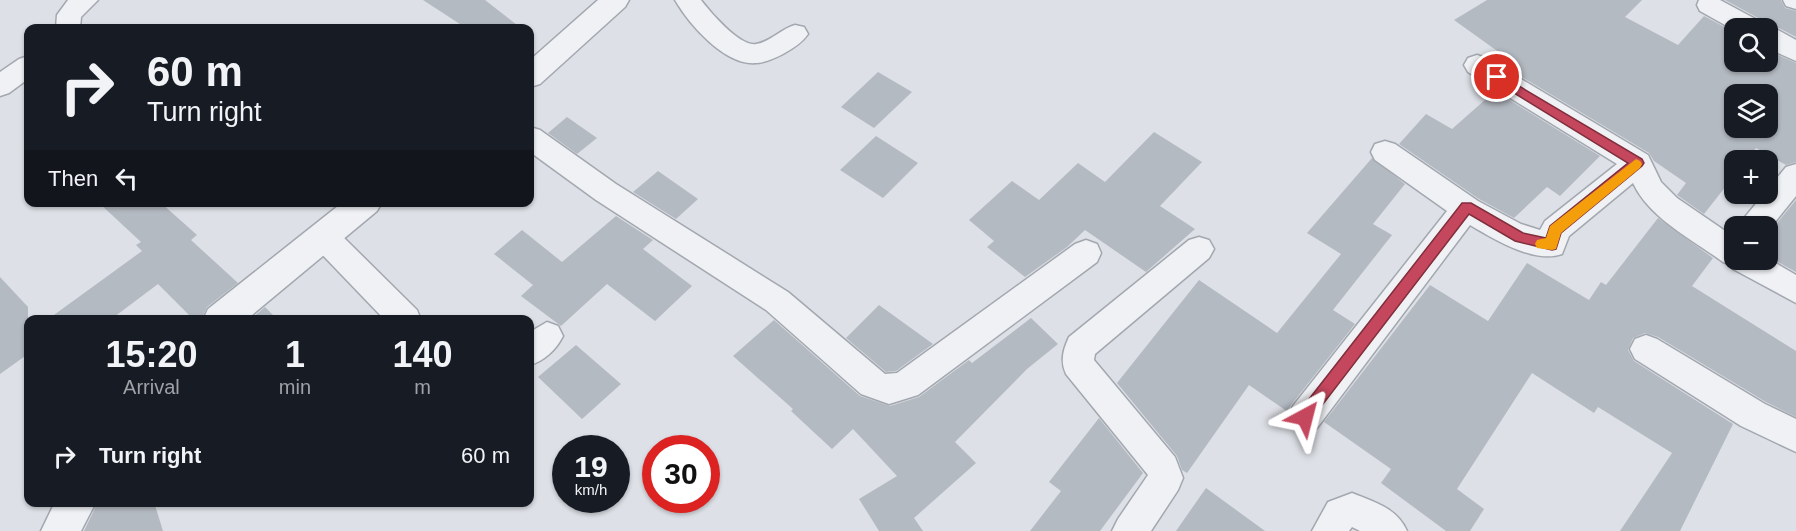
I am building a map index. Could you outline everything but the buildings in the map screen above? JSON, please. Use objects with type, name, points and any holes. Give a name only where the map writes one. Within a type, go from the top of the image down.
[{"type":"street","points":[[67,24],[71,12],[86,0]]},
{"type":"street","points":[[534,72],[615,0]]},
{"type":"street","points":[[687,0],[724,40],[743,52],[754,55],[764,52],[795,34]]},
{"type":"street","points":[[1709,5],[1733,18]]},
{"type":"street","points":[[1778,42],[1796,52]]},
{"type":"street","points":[[1477,65],[1638,163],[1651,190],[1667,206],[1724,246]]},
{"type":"street","points":[[0,86],[24,69]]},
{"type":"street","points":[[534,141],[606,192],[777,301],[872,384],[883,390],[907,385],[1086,253]]},
{"type":"street","points":[[1385,152],[1467,207],[1520,237],[1552,245],[1555,230],[1638,163]]},
{"type":"street","points":[[1763,216],[1796,175]]},
{"type":"street","points":[[226,315],[360,207]]},
{"type":"street","points":[[1305,417],[1467,207]]},
{"type":"street","points":[[323,236],[401,315]]},
{"type":"street","points":[[1130,531],[1166,478],[1163,468],[1077,364],[1080,347],[1199,249]]},
{"type":"street","points":[[1761,270],[1796,290]]},
{"type":"street","points":[[1646,349],[1753,415],[1796,436]]},
{"type":"street","points":[[60,531],[74,507]]},
{"type":"street","points":[[1330,531],[1340,514],[1352,510],[1379,522],[1389,531]]},
{"type":"slow traffic","points":[[1542,244],[1552,245],[1555,230],[1636,164]]},
{"type":"route","points":[[1305,417],[1467,207],[1520,237],[1552,245],[1555,230],[1638,163],[1497,77]]}]
